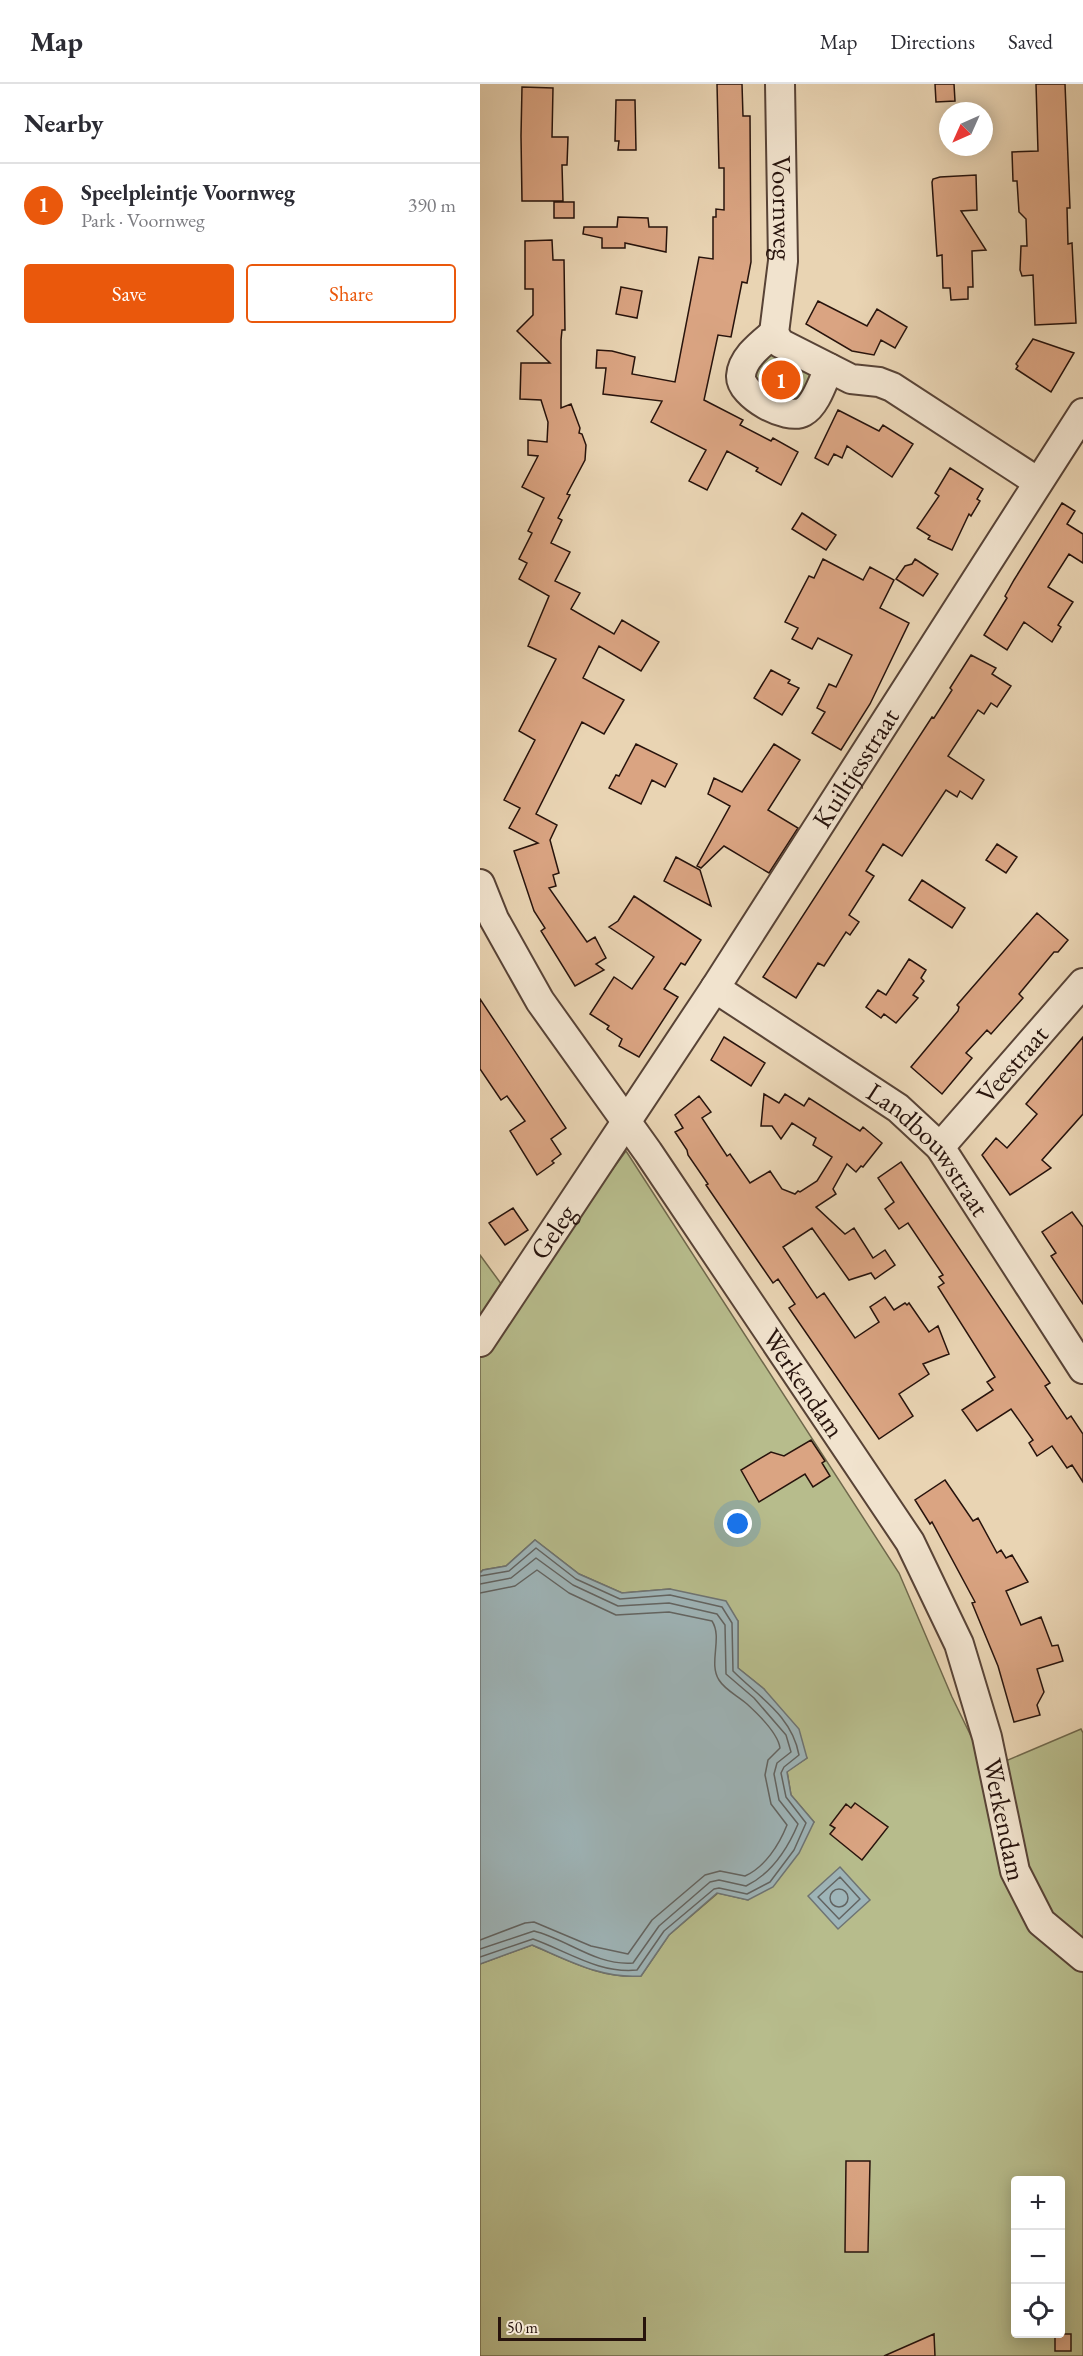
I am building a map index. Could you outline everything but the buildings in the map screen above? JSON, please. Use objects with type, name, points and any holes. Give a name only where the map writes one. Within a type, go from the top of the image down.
[{"type":"street","name":"Voornweg","points":[[774,333],[783,261],[780,84]]},
{"type":"street","points":[[829,368],[808,409],[800,414],[792,415],[751,396],[744,390],[741,382],[743,367],[755,349],[774,333],[780,343],[851,379],[879,382],[892,387],[1038,482]]},
{"type":"street","name":"Kuiltjesstraat","points":[[626,1123],[1083,413]]},
{"type":"street","name":"Werkendam","points":[[480,884],[494,919],[540,1001],[648,1152],[910,1542],[959,1644],[987,1737],[1015,1871],[1041,1922],[1083,1957]]},
{"type":"street","name":"Veestraat","points":[[940,1147],[1083,983]]},
{"type":"street","name":"Landbouwstraat","points":[[715,988],[898,1108],[940,1147],[1083,1369]]},
{"type":"street","name":"Geleg","points":[[480,1342],[626,1123]]},
{"type":"green space","points":[[772,349],[815,377],[803,405],[758,393],[752,364]]},
{"type":"green space","points":[[626,1151],[899,1573],[952,1697],[987,1769],[1081,1729],[1083,1733],[1083,2356],[480,2356],[480,1964],[532,1945],[571,1962],[612,1975],[641,1976],[669,1935],[718,1893],[748,1900],[814,1822],[791,1795],[787,1771],[807,1758],[764,1689],[738,1668],[738,1621],[670,1589],[622,1593],[579,1574],[535,1540],[506,1566],[483,1570],[480,1573],[480,1352],[503,1317]]},
{"type":"green space","points":[[480,1255],[502,1285],[480,1317]]},
{"type":"water","points":[[535,1540],[579,1574],[622,1593],[670,1589],[726,1601],[738,1621],[738,1668],[764,1689],[799,1729],[807,1758],[787,1772],[791,1795],[814,1822],[799,1853],[773,1887],[748,1900],[717,1893],[669,1935],[641,1976],[612,1975],[572,1962],[532,1945],[480,1964],[480,1573],[483,1570],[506,1566]]},
{"type":"water","points":[[840,1867],[870,1900],[838,1929],[808,1896]]},
{"type":"place","name":"Speelpleintje Voornweg","points":[[781,380]]}]
